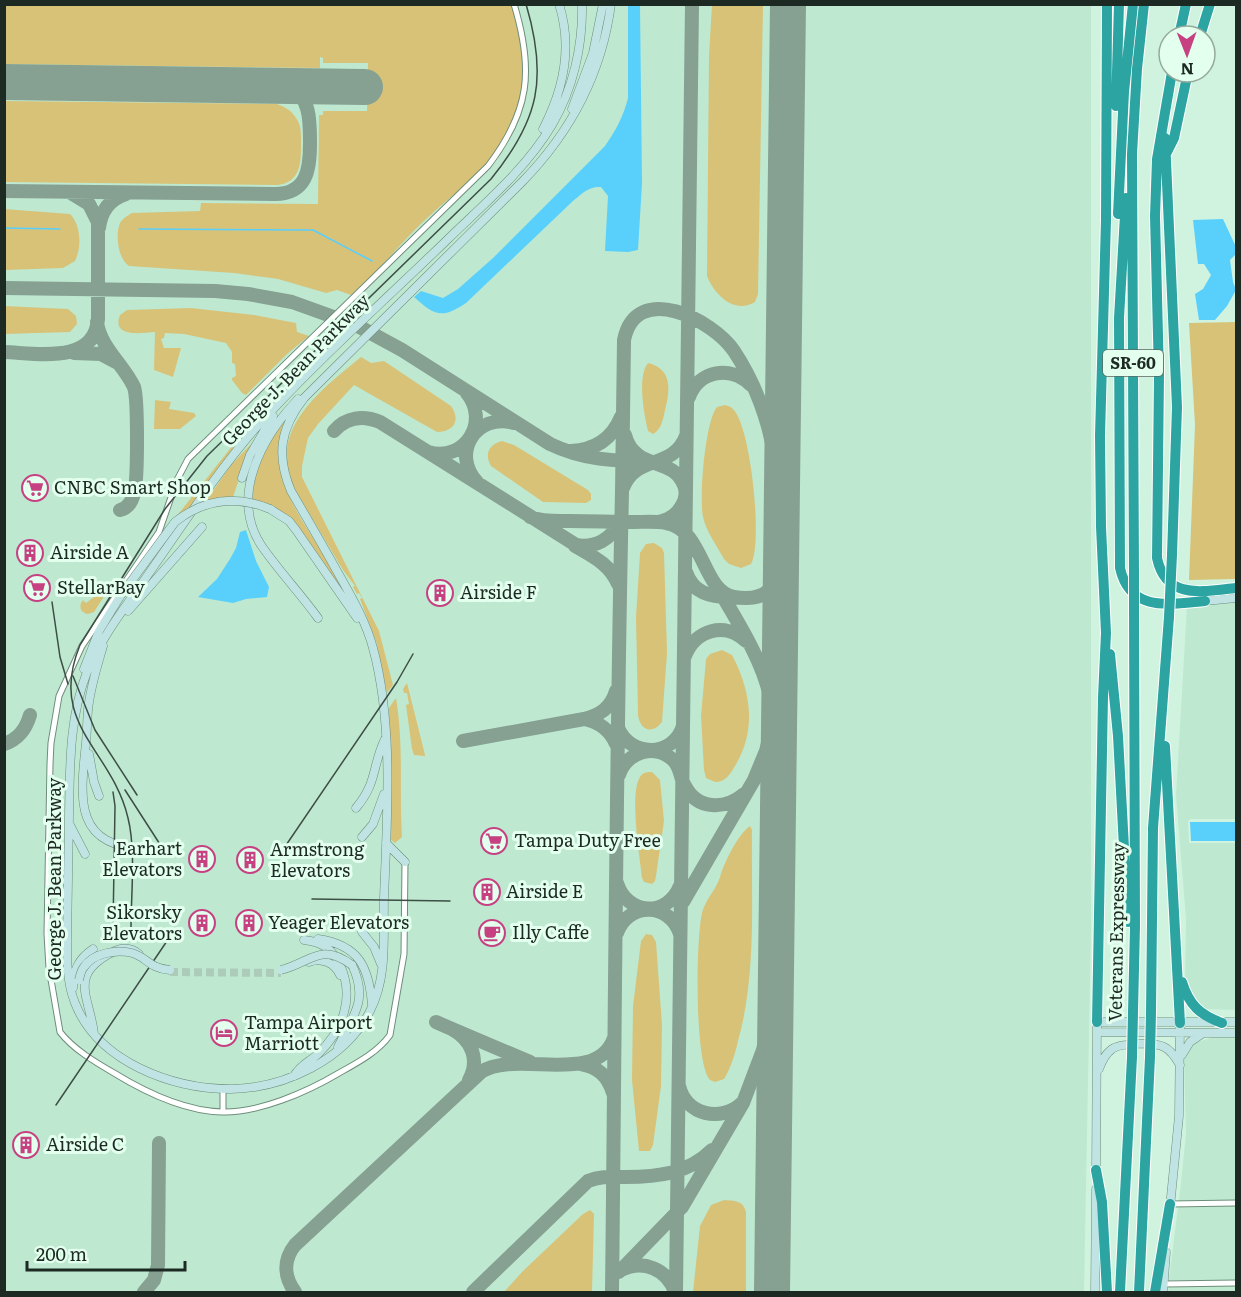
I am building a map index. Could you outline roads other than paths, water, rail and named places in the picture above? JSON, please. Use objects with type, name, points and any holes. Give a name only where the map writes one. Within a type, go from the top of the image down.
[{"type":"highway","points":[[1097,1027],[1106,633],[1100,436],[1106,220],[1107,4]]},
{"type":"highway","points":[[1106,220],[1114,136],[1119,4]]},
{"type":"highway","points":[[1119,318],[1117,300],[1121,137],[1133,4]]},
{"type":"highway","name":"SR-60","points":[[1134,572],[1132,153],[1144,4]]},
{"type":"highway","points":[[1182,24],[1186,4]]},
{"type":"highway","points":[[1204,24],[1210,4]]},
{"type":"highway","name":"SR-60","points":[[1168,618],[1177,408],[1166,155],[1170,84]]},
{"type":"highway","points":[[1166,155],[1174,138],[1185,84]]},
{"type":"highway","points":[[1168,94],[1157,159],[1155,216],[1159,375],[1157,558],[1166,578],[1179,588],[1197,592],[1236,588]]},
{"type":"highway","points":[[1132,153],[1124,215],[1119,318],[1119,556],[1122,574],[1135,594],[1151,603],[1205,601]]},
{"type":"highway","name":"Veterans Expressway","points":[[1120,1293],[1132,1057],[1135,926],[1134,572]]},
{"type":"highway","name":"Veterans Expressway","points":[[1139,1293],[1150,1057],[1153,828],[1168,618]]},
{"type":"highway","points":[[1106,633],[1114,688],[1133,968]]},
{"type":"highway","points":[[1161,726],[1168,789],[1180,1028]]},
{"type":"highway","points":[[1178,970],[1186,996],[1193,1007],[1203,1015],[1222,1023]]},
{"type":"highway","points":[[1096,1170],[1102,1202],[1107,1293]]},
{"type":"highway","points":[[1155,1293],[1170,1204]]},
{"type":"highway","points":[[1134,1293],[1140,1264]]},
{"type":"street","points":[[386,843],[405,862],[402,968],[393,1026],[384,1042],[346,1069],[308,1089],[252,1109],[223,1112],[186,1106],[133,1084],[78,1049],[60,1032],[49,968],[47,934],[51,743],[62,689],[82,646],[159,532],[177,480],[188,459],[480,174],[502,147],[521,109],[525,89],[525,45],[514,4]]},
{"type":"street","points":[[511,178],[533,147],[548,120],[564,77],[566,40],[559,4]]},
{"type":"street","name":"George J. Bean Parkway","points":[[582,4],[576,64],[562,106],[541,141],[511,178],[254,431],[218,475],[109,631],[90,666],[75,709],[70,751],[69,984],[75,1004],[94,1034],[113,1051],[143,1070],[193,1085],[223,1088],[256,1086],[294,1076],[317,1065],[336,1051],[363,1023],[372,1008],[379,990],[383,968],[386,738],[382,692],[368,634],[353,600],[291,491],[282,461],[284,433],[304,398],[528,176],[555,145],[588,87],[604,40],[611,4]]},
{"type":"street","points":[[555,145],[583,84],[593,53],[603,4]]},
{"type":"street","points":[[318,618],[261,544],[251,521],[249,493],[255,462],[275,425],[300,397],[322,379]]},
{"type":"street","points":[[242,478],[250,455],[261,435],[288,396]]},
{"type":"street","points":[[75,709],[90,649],[108,614],[175,522],[201,506],[228,500],[250,502],[270,509],[289,521],[368,634]]},
{"type":"street","points":[[148,849],[129,848],[110,841],[92,827],[83,807],[91,691],[109,631],[202,527]]},
{"type":"street","points":[[1205,601],[1236,598]]},
{"type":"street","points":[[87,737],[94,782],[99,796]]},
{"type":"street","points":[[356,808],[370,789],[386,738]]},
{"type":"street","points":[[362,837],[373,824],[386,786]]},
{"type":"street","points":[[69,824],[85,854]]},
{"type":"street","points":[[362,932],[374,947],[383,968]]},
{"type":"street","points":[[294,1076],[298,1068],[329,1042],[347,1007],[346,980],[338,960],[324,945],[304,939],[329,941],[353,952],[368,976],[372,1008]]},
{"type":"street","points":[[75,1004],[74,971],[79,962],[93,949]]},
{"type":"street","points":[[82,1018],[79,980],[83,967],[93,958],[119,952],[134,953],[157,969],[170,971],[152,969],[137,952],[132,949],[117,949],[97,962],[88,973],[84,992],[94,1034]]},
{"type":"street","points":[[336,1051],[359,1005],[358,978],[352,965],[338,955],[324,953],[281,972],[296,969],[312,960],[318,959],[330,963],[338,970],[344,987],[343,1016]]},
{"type":"street","points":[[1095,1293],[1097,1027],[1180,1028],[1236,1022]]},
{"type":"street","points":[[1180,1028],[1203,1033],[1236,1033]]},
{"type":"street","points":[[1162,1293],[1179,1116],[1180,1028]]},
{"type":"street","points":[[1180,1063],[1188,1044],[1203,1033]]},
{"type":"street","points":[[1097,1075],[1106,1054],[1121,1045],[1162,1046],[1180,1063]]},
{"type":"street","points":[[223,1088],[223,1112]]},
{"type":"street","points":[[1170,1204],[1236,1203]]},
{"type":"street","points":[[1164,1284],[1236,1283]]},
{"type":"water","points":[[628,5],[640,5],[642,183],[638,250],[605,251],[608,196],[601,187],[593,188],[574,200],[466,303],[445,313],[428,308],[414,297],[421,291],[443,298],[458,289],[493,258],[609,141],[622,117],[628,98]]},
{"type":"water","points":[[1223,219],[1236,247],[1236,254],[1230,260],[1236,290],[1227,306],[1215,320],[1199,320],[1195,294],[1203,289],[1211,275],[1204,264],[1198,264],[1193,220]]},
{"type":"water","points":[[246,530],[256,561],[269,587],[267,597],[233,603],[198,597],[217,579],[236,548],[240,532]]},
{"type":"water","points":[[1190,822],[1236,822],[1236,841],[1191,841]]},
{"type":"waterway","points":[[4,228],[60,229]]},
{"type":"waterway","points":[[139,229],[313,230],[372,261]]},
{"type":"tunnel","points":[[170,972],[281,973]]},
{"type":"tram line","points":[[131,928],[132,858],[128,818],[120,794],[76,717],[71,696],[72,673],[80,645],[165,509],[207,456],[491,179],[507,158],[520,137],[535,97],[537,54],[526,4]]},
{"type":"tram line","points":[[52,602],[60,657],[68,684]]},
{"type":"tram line","points":[[280,854],[397,682],[413,654]]},
{"type":"tram line","points":[[73,676],[95,730],[137,795]]},
{"type":"tram line","points":[[125,790],[163,849]]},
{"type":"tram line","points":[[113,792],[115,806],[113,927]]},
{"type":"tram line","points":[[312,899],[450,901]]},
{"type":"tram line","points":[[56,1105],[167,941]]},
{"type":"place","name":"CNBC Smart Shop","points":[[35,488]]},
{"type":"place","name":"Airside A","points":[[30,553]]},
{"type":"place","name":"StellarBay","points":[[37,588]]},
{"type":"place","name":"Airside F","points":[[440,593]]},
{"type":"place","name":"Tampa Duty Free","points":[[494,841]]},
{"type":"place","name":"Earhart Elevators","points":[[202,859]]},
{"type":"place","name":"Armstrong Elevators","points":[[250,860]]},
{"type":"place","name":"Airside E","points":[[487,892]]},
{"type":"place","name":"Sikorsky Elevators","points":[[202,923]]},
{"type":"place","name":"Yeager Elevators","points":[[249,923]]},
{"type":"place","name":"Illy Caffe","points":[[492,933]]},
{"type":"place","name":"Tampa Airport Marriott","points":[[224,1033]]},
{"type":"place","name":"Airside C","points":[[26,1145]]}]
